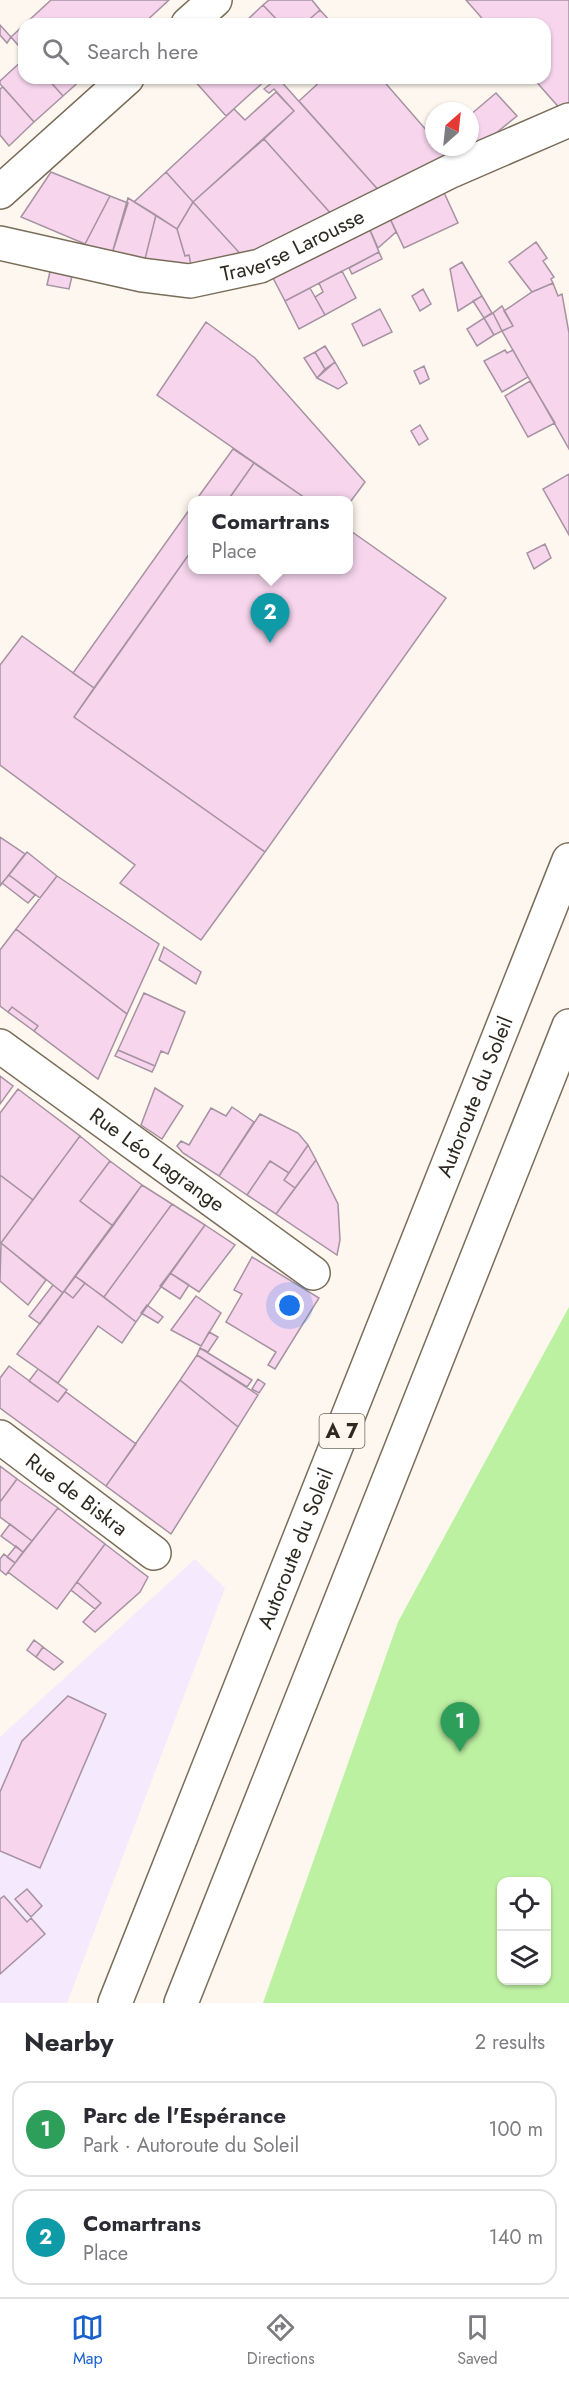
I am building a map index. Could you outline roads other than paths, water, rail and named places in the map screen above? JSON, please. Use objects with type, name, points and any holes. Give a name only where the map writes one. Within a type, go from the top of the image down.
[{"type":"main road","points":[[195,18],[215,0]]},
{"type":"main road","points":[[0,192],[120,84]]},
{"type":"main road","name":"Traverse Larousse","points":[[0,243],[142,275],[190,281],[260,266],[452,171],[569,120]]},
{"type":"main road","name":"Autoroute du Soleil","points":[[115,2003],[569,860]]},
{"type":"main road","points":[[181,2003],[569,1026]]},
{"type":"main road","name":"Rue Léo Lagrange","points":[[0,1046],[314,1273]]},
{"type":"main road","name":"Rue de Biskra","points":[[0,1437],[154,1553]]},
{"type":"place","name":"Comartrans","points":[[270,643]]},
{"type":"place","name":"Parc de l'Espérance","points":[[460,1752]]}]
